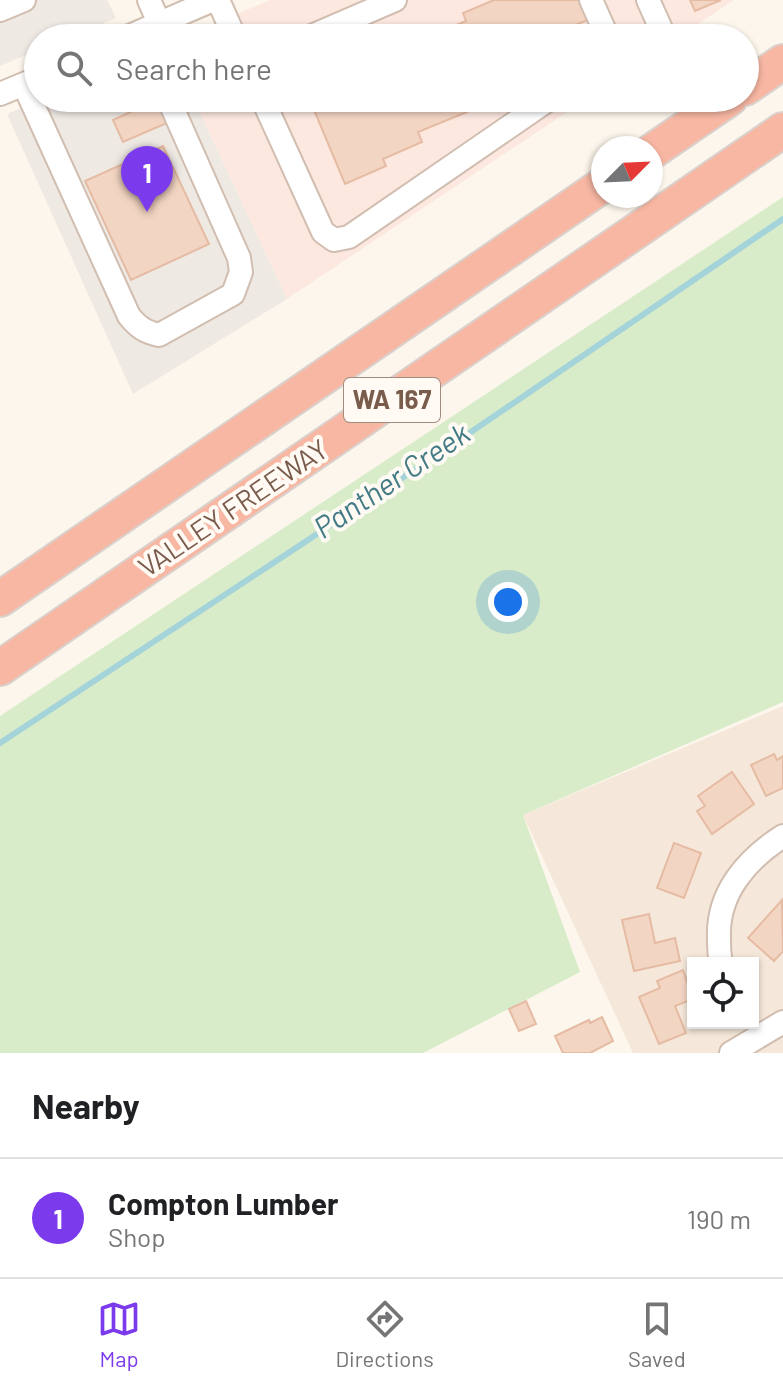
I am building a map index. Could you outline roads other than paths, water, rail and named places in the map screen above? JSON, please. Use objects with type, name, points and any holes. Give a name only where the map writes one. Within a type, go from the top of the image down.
[{"type":"highway","points":[[759,78],[783,62]]},
{"type":"highway","points":[[663,144],[710,112]]},
{"type":"highway","name":"VALLEY FREEWAY","points":[[0,668],[783,130]]},
{"type":"highway","name":"VALLEY FREEWAY","points":[[0,599],[591,193]]},
{"type":"street","points":[[0,10],[24,0]]},
{"type":"street","points":[[149,0],[159,23],[216,0],[228,24]]},
{"type":"street","points":[[339,24],[395,0]]},
{"type":"street","points":[[591,0],[602,24]]},
{"type":"street","points":[[648,0],[659,24]]},
{"type":"street","points":[[0,94],[24,84]]},
{"type":"street","points":[[44,112],[129,316],[138,327],[159,335],[233,294],[241,272],[239,258],[174,112]]},
{"type":"street","points":[[268,112],[323,232],[334,240],[349,237],[531,112]]},
{"type":"street","points":[[721,957],[718,922],[728,891],[744,869],[783,836]]},
{"type":"street","points":[[731,1053],[753,1030],[783,1022]]},
{"type":"waterway","name":"Panther Creek","points":[[0,743],[452,445],[783,219]]},
{"type":"place","name":"Compton Lumber","points":[[147,212]]}]
